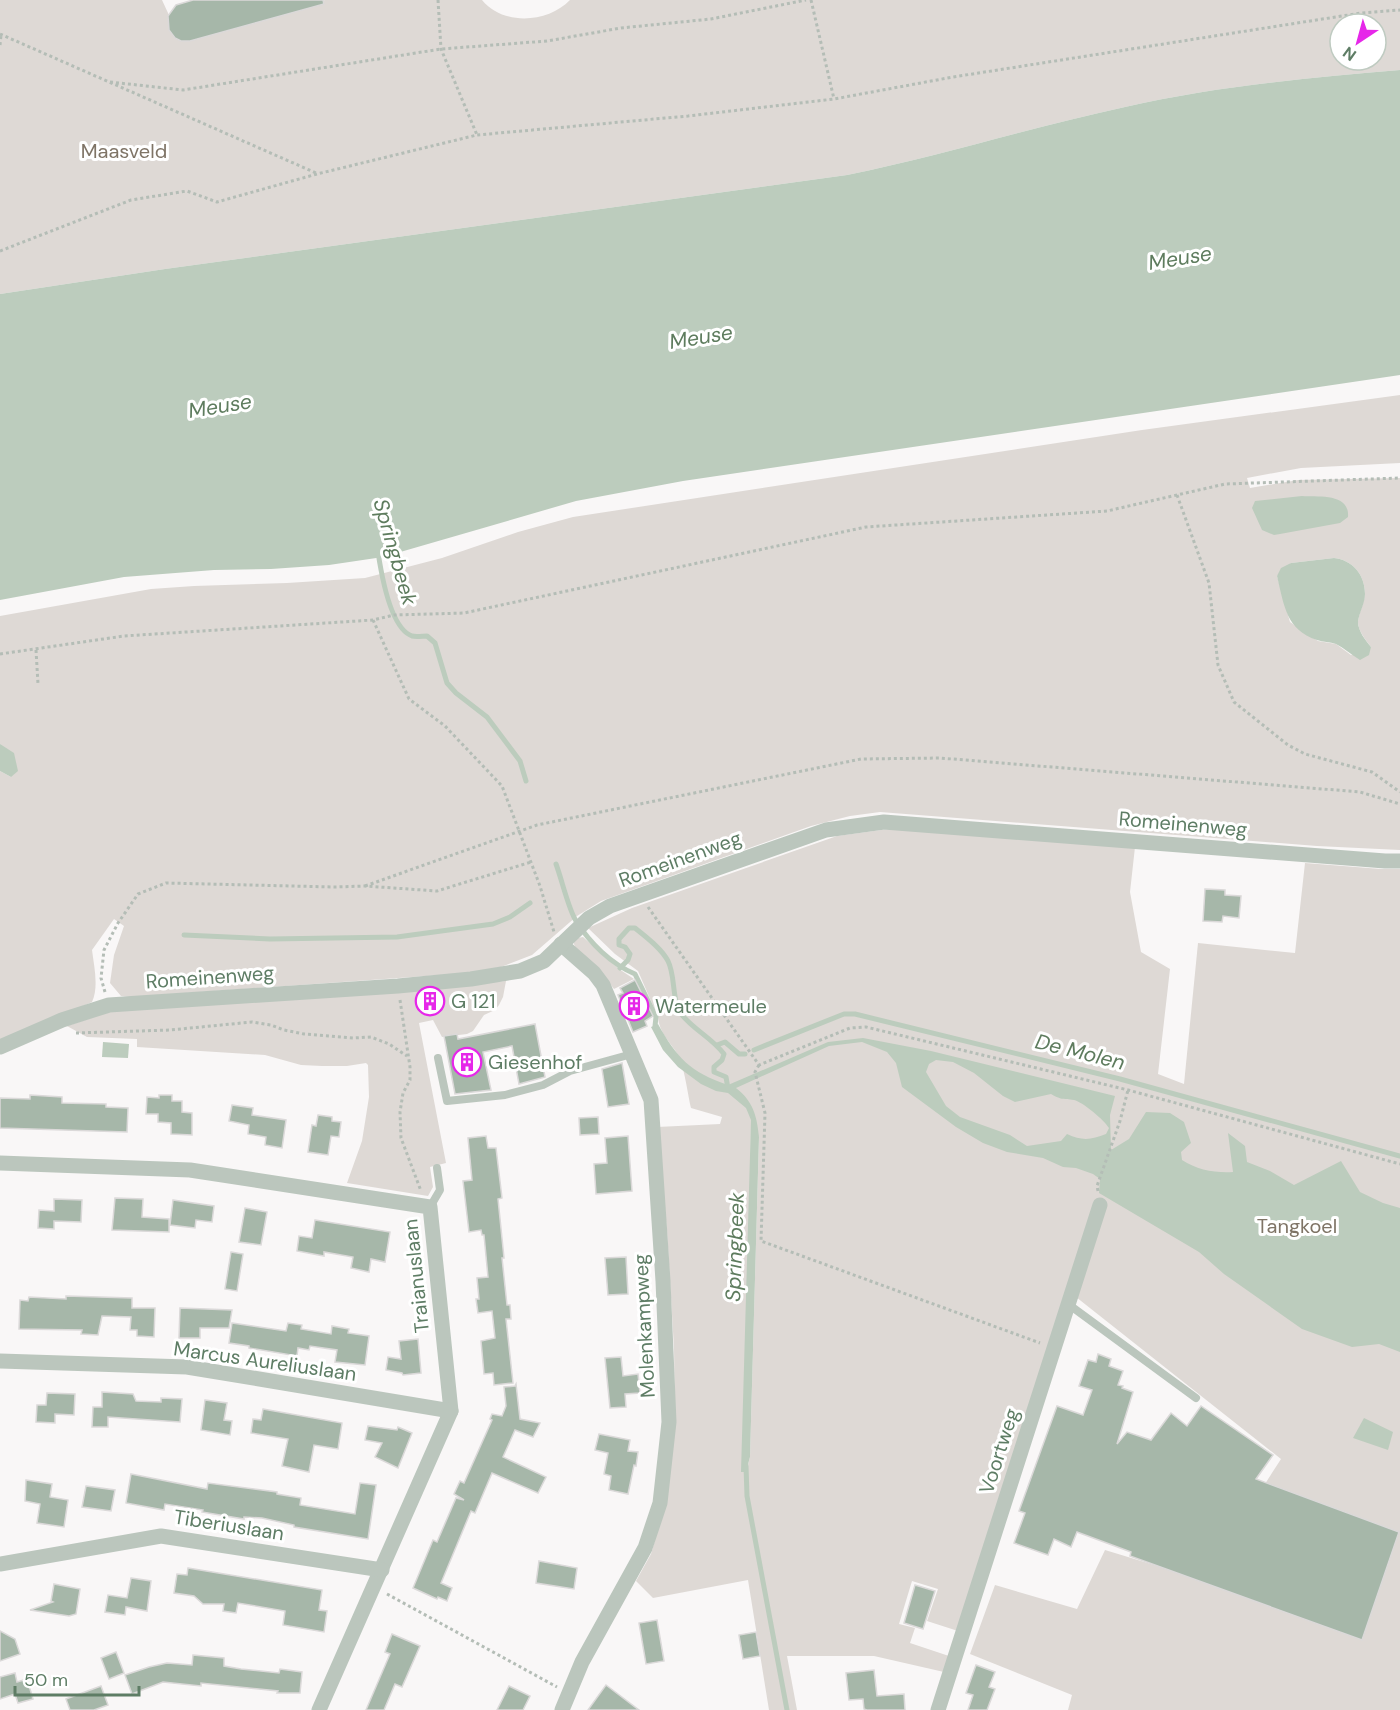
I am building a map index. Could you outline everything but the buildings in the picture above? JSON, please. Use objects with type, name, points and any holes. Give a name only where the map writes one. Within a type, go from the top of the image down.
[{"type":"street","name":"Romeinenweg","points":[[0,1047],[62,1020],[109,1005],[398,986],[471,979],[520,971],[544,961],[572,932],[589,918],[610,906],[826,830],[884,822],[1400,861]]},
{"type":"street","name":"Molenkampweg","points":[[561,944],[594,973],[603,985],[651,1100],[663,1281],[669,1422],[660,1503],[645,1548],[582,1662],[562,1710]]},
{"type":"street","name":"Traianuslaan","points":[[0,1163],[190,1170],[430,1207],[451,1411],[319,1710]]},
{"type":"street","name":"Voortweg","points":[[938,1710],[1100,1205]]},
{"type":"street","name":"Marcus Aureliuslaan","points":[[0,1361],[188,1367],[451,1411]]},
{"type":"street","name":"Tiberiuslaan","points":[[0,1564],[161,1536],[382,1570]]},
{"type":"lane","points":[[438,1058],[447,1101],[515,1092],[543,1085],[570,1071],[632,1054]]},
{"type":"lane","points":[[430,1207],[440,1190],[437,1168]]},
{"type":"lane","points":[[1068,1304],[1196,1398]]},
{"type":"path","points":[[438,0],[441,49],[477,135]]},
{"type":"path","points":[[110,82],[183,90],[441,49],[548,41],[621,28],[711,19],[806,0]]},
{"type":"path","points":[[811,0],[834,99]]},
{"type":"path","points":[[0,251],[131,200],[187,191],[217,202],[317,174],[477,135],[688,116],[834,99],[965,75],[1350,15],[1400,10]]},
{"type":"path","points":[[0,45],[1,34],[317,174]]},
{"type":"path","points":[[0,654],[124,636],[373,620],[394,615],[464,613],[866,527],[1107,512],[1225,484],[1400,478]]},
{"type":"path","points":[[1177,495],[1209,582],[1218,664],[1234,702],[1288,746],[1305,754],[1372,772],[1400,792]]},
{"type":"path","points":[[373,620],[409,699],[445,726],[502,786],[531,862],[553,931],[561,944]]},
{"type":"path","points":[[36,650],[38,684]]},
{"type":"path","points":[[365,886],[537,825],[861,759],[940,758],[1360,792],[1400,804]]},
{"type":"path","points":[[109,1005],[101,978],[104,950],[118,923],[138,894],[166,883],[365,886],[437,891],[531,862]]},
{"type":"path","points":[[639,895],[759,1065]]},
{"type":"path","points":[[398,986],[410,1067],[410,1080],[401,1102],[401,1138],[417,1185],[430,1207]]},
{"type":"path","points":[[62,1020],[73,1033],[170,1030],[252,1022],[304,1034],[353,1038],[371,1037],[389,1044],[407,1056]]},
{"type":"path","points":[[1054,1348],[761,1241],[765,1113],[755,1072],[759,1065],[850,1028],[866,1026],[1128,1090],[1400,1164]]},
{"type":"path","points":[[1097,1186],[1128,1090]]},
{"type":"path","points":[[374,1587],[568,1693]]},
{"type":"green space","name":"Maasveld","points":[[0,0],[162,0],[180,39],[224,30],[325,0],[482,0],[502,14],[526,18],[550,13],[561,8],[570,0],[1400,0],[1400,70],[1388,71],[1388,12],[1328,12],[1328,72],[1377,72],[1193,93],[1090,115],[847,175],[165,269],[0,294]]},
{"type":"green space","points":[[1400,395],[1400,463],[1301,468],[1247,478],[1250,488],[1298,480],[1400,478],[1400,850],[1317,846],[880,812],[850,816],[811,826],[601,901],[577,916],[532,955],[501,967],[469,973],[121,996],[110,983],[114,955],[124,926],[114,919],[92,950],[96,983],[92,1002],[0,1043],[0,771],[11,777],[0,744],[0,616],[151,589],[365,578],[442,558],[518,532],[573,517],[1142,430]],"holes":[[[1340,559],[1352,565],[1360,574],[1365,594],[1358,625],[1371,647],[1351,655],[1336,644],[1318,641],[1290,622],[1277,576],[1291,563]]]},
{"type":"green space","points":[[896,828],[1135,847],[1130,892],[1141,952],[1170,969],[1158,1074],[1184,1084],[1198,943],[1295,953],[1305,863],[1400,869],[1400,1710],[1068,1710],[1072,1695],[970,1654],[995,1585],[1077,1609],[1105,1550],[1210,1582],[1361,1638],[1398,1536],[1263,1487],[1281,1459],[1076,1297],[958,1631],[927,1621],[938,1589],[912,1581],[899,1624],[915,1628],[910,1643],[949,1656],[944,1672],[874,1656],[787,1656],[797,1710],[769,1710],[748,1580],[653,1598],[636,1581],[651,1554],[658,1529],[675,1421],[674,1348],[667,1230],[657,1127],[720,1124],[722,1117],[691,1108],[680,1060],[661,1028],[638,971],[615,954],[588,928],[632,908],[837,836]],"holes":[[[751,1126],[759,1137],[750,1457],[746,1472]]]},
{"type":"green space","points":[[583,937],[619,969],[634,979],[614,989],[599,969],[576,949],[572,939]]},
{"type":"green space","points":[[506,981],[499,1005],[495,1010],[484,1015],[473,1031],[467,1034],[442,1037],[433,1020],[419,1023],[446,1163],[430,1167],[433,1187],[428,1196],[347,1183],[362,1141],[369,1097],[368,1065],[366,1063],[347,1066],[301,1065],[265,1055],[137,1047],[137,1039],[87,1037],[67,1026],[114,1010]]},
{"type":"water","name":"Meuse","points":[[1400,70],[1400,375],[683,481],[576,501],[383,557],[329,565],[124,577],[0,600],[0,294],[165,269],[847,175],[1090,115],[1193,93]]},
{"type":"water","points":[[1302,496],[1339,500],[1347,509],[1348,517],[1340,523],[1274,535],[1262,530],[1252,508],[1255,501]]},
{"type":"water","points":[[1334,558],[1352,565],[1363,580],[1365,597],[1358,625],[1371,647],[1369,655],[1360,660],[1336,644],[1317,640],[1299,630],[1288,615],[1282,597],[1277,576],[1281,568],[1291,563]]},
{"type":"water","points":[[0,744],[14,753],[18,771],[11,777],[0,771]]},
{"type":"water","name":"Tangkoel","points":[[658,1024],[678,1055],[694,1069],[728,1085],[828,1042],[863,1038],[931,1051],[1115,1096],[1110,1115],[1111,1150],[1129,1139],[1146,1112],[1170,1113],[1184,1122],[1191,1143],[1181,1152],[1182,1160],[1200,1168],[1233,1172],[1228,1133],[1245,1146],[1247,1162],[1270,1171],[1294,1185],[1341,1161],[1360,1192],[1400,1208],[1400,1352],[1379,1344],[1352,1347],[1302,1329],[1224,1274],[1199,1252],[1099,1193],[1100,1179],[1093,1174],[1076,1168],[1063,1167],[1043,1158],[1007,1152],[983,1143],[956,1127],[902,1087],[896,1063],[887,1052],[862,1042],[829,1046],[736,1088],[753,1110],[759,1137],[750,1457],[746,1472],[741,1472],[751,1120],[746,1108],[728,1093],[716,1091],[701,1084],[678,1067],[663,1050],[651,1027]],"holes":[[[936,1060],[953,1062],[974,1073],[1003,1096],[1015,1102],[1051,1094],[1074,1100],[1083,1104],[1109,1128],[1106,1134],[1096,1138],[1082,1139],[1067,1134],[1061,1141],[1027,1146],[1010,1135],[960,1117],[946,1106],[926,1072],[929,1064]]]},
{"type":"water","points":[[103,1042],[129,1044],[128,1058],[102,1057]]},
{"type":"water","points":[[1364,1418],[1393,1432],[1388,1450],[1353,1438]]},
{"type":"waterway","name":"Springbeek","points":[[378,552],[388,598],[398,622],[404,631],[412,636],[427,636],[435,643],[447,683],[487,717],[520,761],[526,781]]},
{"type":"waterway","name":"Springbeek","points":[[556,864],[576,921],[602,952],[618,965],[635,974],[656,1017],[657,1031]]},
{"type":"waterway","points":[[184,935],[270,939],[397,937],[493,924],[510,917],[530,903]]},
{"type":"waterway","points":[[620,968],[628,960],[630,954],[625,947],[619,945],[619,939],[629,928],[635,928],[657,947],[668,961],[676,1002],[682,1015],[724,1054],[722,1060],[714,1067],[714,1072],[726,1077],[728,1089]]},
{"type":"waterway","name":"De Molen","points":[[754,1050],[844,1014],[855,1014],[1120,1079],[1400,1156]]},
{"type":"waterway","name":"De Molen","points":[[717,1045],[725,1042],[739,1054],[745,1054]]},
{"type":"waterway","name":"Springbeek","points":[[746,1466],[747,1496],[787,1710]]},
{"type":"place","name":"G 121","points":[[430,1001]]},
{"type":"place","name":"Watermeule","points":[[634,1006]]},
{"type":"place","name":"Giesenhof","points":[[467,1062]]}]
